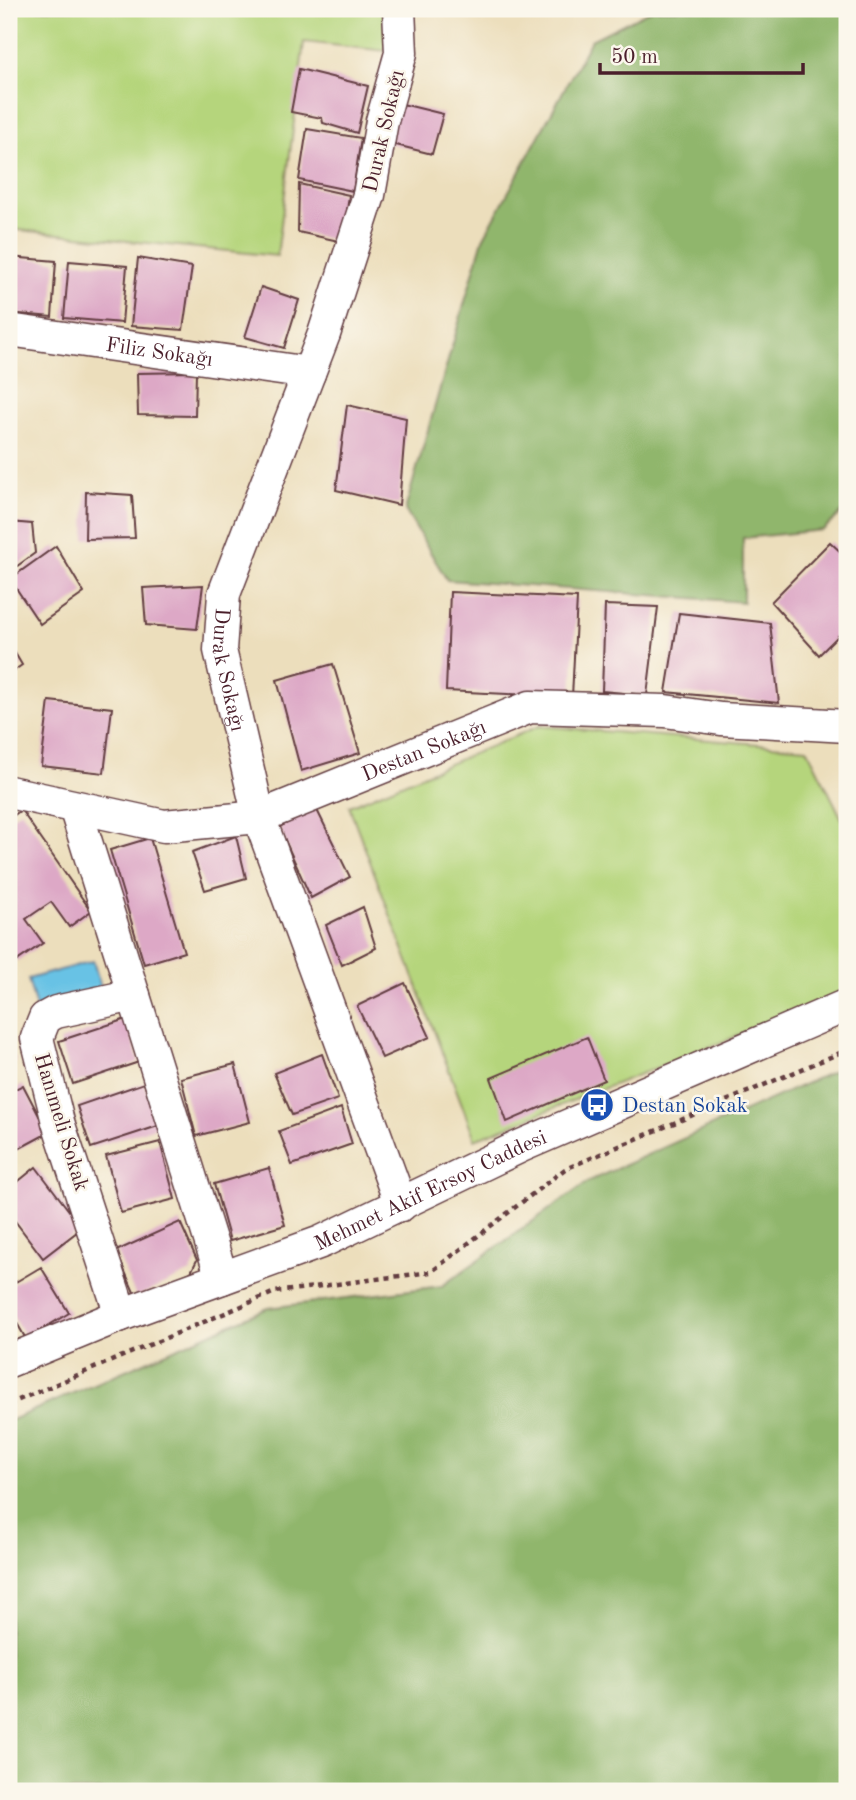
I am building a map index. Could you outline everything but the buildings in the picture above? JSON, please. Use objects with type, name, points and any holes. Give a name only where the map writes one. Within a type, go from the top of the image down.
[{"type":"street","name":"Durak Sokağı","points":[[399,9],[401,53],[382,121],[369,195],[309,373],[224,594],[220,650],[259,817],[401,1205]]},
{"type":"street","name":"Filiz Sokağı","points":[[9,330],[309,373]]},
{"type":"street","name":"Destan Sokağı","points":[[9,792],[163,826],[259,817],[530,707],[665,711],[721,719],[847,726]]},
{"type":"street","points":[[75,807],[222,1278]]},
{"type":"street","name":"Hanımeli Sokak","points":[[121,1315],[58,1122],[37,1038],[44,1018],[56,1012],[134,995]]},
{"type":"street","name":"Mehmet Akif Ersoy Caddesi","points":[[10,1357],[321,1241],[557,1130],[847,1005]]},
{"type":"path","points":[[9,1404],[275,1292],[431,1272],[565,1169],[847,1050]]},
{"type":"green space","points":[[9,9],[385,9],[386,51],[304,42],[277,256],[9,229]]},
{"type":"green space","points":[[653,9],[847,9],[847,508],[823,530],[743,538],[743,602],[447,580],[405,510],[483,239],[591,40]]},
{"type":"green space","points":[[539,726],[807,748],[847,829],[847,993],[475,1139],[349,806]]},
{"type":"green space","points":[[847,1065],[847,1791],[9,1791],[9,1421],[268,1308],[442,1286],[589,1181]]},
{"type":"water","points":[[93,961],[103,994],[37,1012],[28,979]]},
{"type":"place","name":"Destan Sokak","points":[[597,1105]]}]
